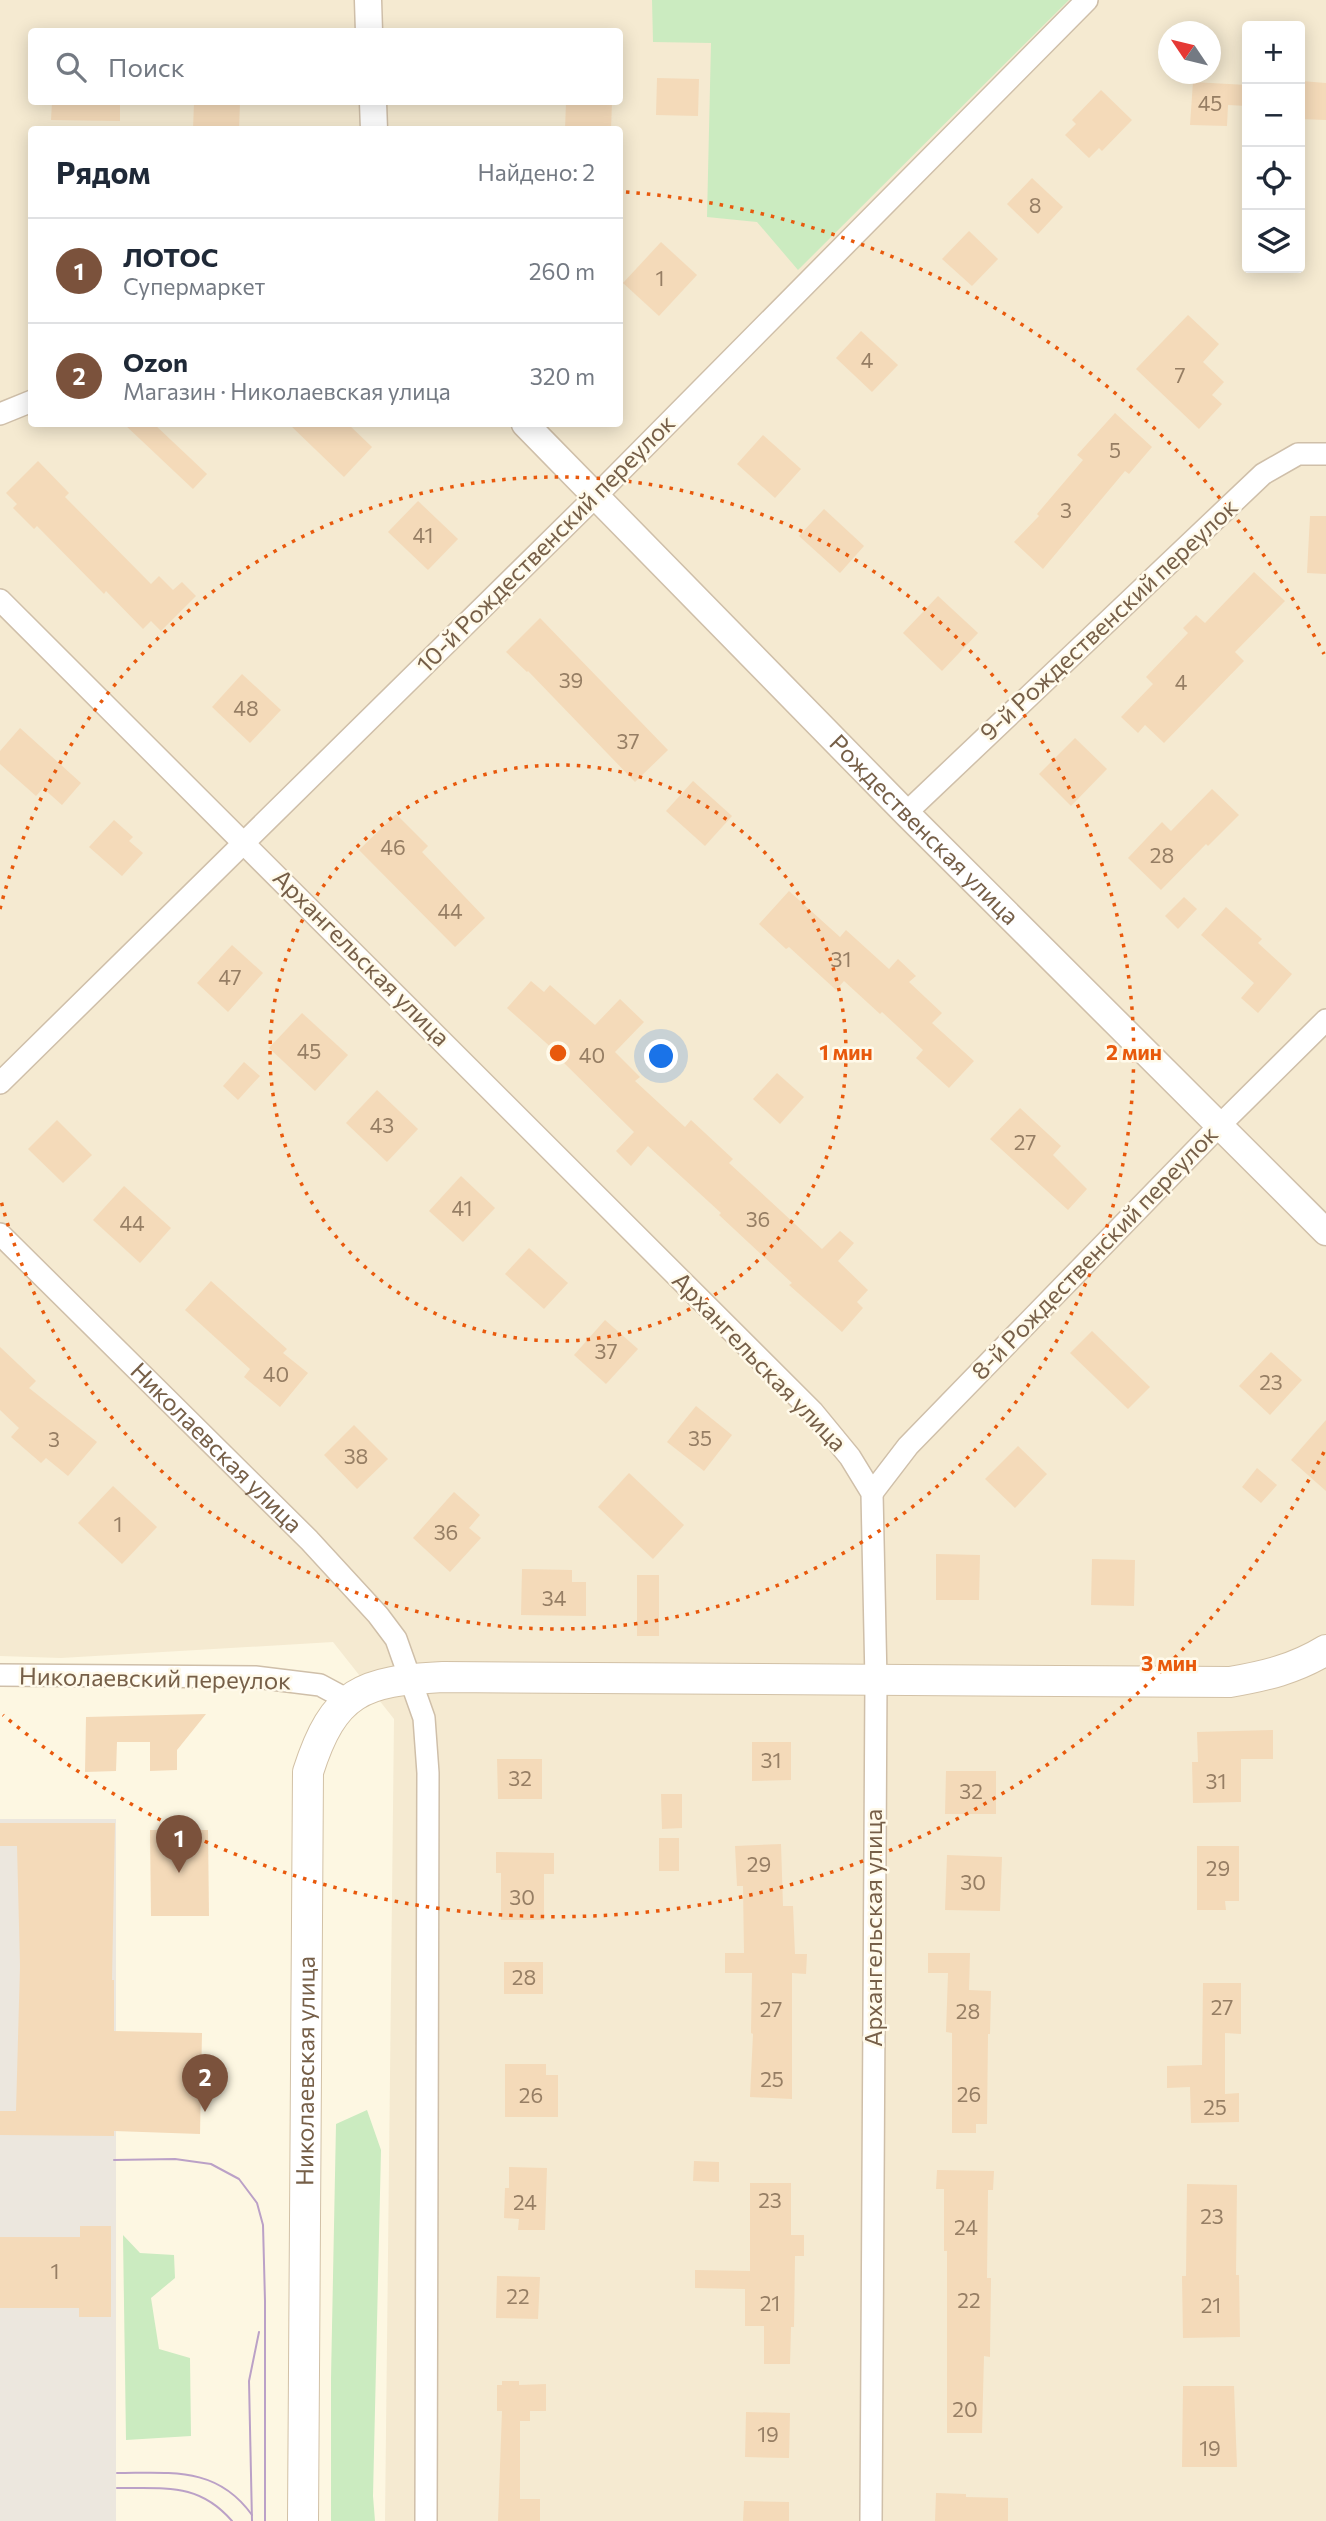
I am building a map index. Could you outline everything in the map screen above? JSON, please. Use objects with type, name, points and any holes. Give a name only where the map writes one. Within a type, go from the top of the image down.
[{"type":"main road","points":[[410,1679],[1230,1682],[1271,1675],[1305,1663],[1326,1650]]},
{"type":"main road","name":"Николаевская улица","points":[[303,2521],[308,1772],[317,1742],[330,1719],[348,1700],[370,1686],[410,1679]]},
{"type":"street","points":[[368,0],[369,28]]},
{"type":"street","name":"10-й Рождественский переулок","points":[[0,1083],[596,496],[1087,0]]},
{"type":"street","points":[[373,105],[374,126]]},
{"type":"street","points":[[0,414],[28,403]]},
{"type":"street","name":"Рождественская улица","points":[[528,427],[906,813],[1326,1232]]},
{"type":"street","name":"9-й Рождественский переулок","points":[[906,813],[1263,474],[1298,454],[1326,454]]},
{"type":"street","name":"Архангельская улица","points":[[0,600],[813,1412],[850,1457],[872,1493],[876,1681],[871,2521]]},
{"type":"street","name":"8-й Рождественский переулок","points":[[872,1493],[908,1446],[1219,1126],[1326,1020]]},
{"type":"street","name":"Николаевская улица","points":[[0,1234],[309,1540],[378,1615],[396,1639],[424,1718],[428,1773],[426,2521]]},
{"type":"street","name":"Николаевский переулок","points":[[0,1675],[255,1677],[320,1685],[348,1700]]},
{"type":"shaded area","points":[[0,0],[1326,0],[1326,2521],[385,2521],[394,1719],[333,1642],[61,1658],[0,1656]]},
{"type":"shaded area","points":[[0,1819],[116,1819],[116,2521],[0,2521]]},
{"type":"green space","points":[[652,0],[1069,0],[798,270],[757,222],[707,217],[711,43],[653,42]]},
{"type":"green space","points":[[367,2110],[381,2150],[373,2496],[375,2521],[331,2521],[336,2124]]},
{"type":"green space","points":[[123,2235],[140,2253],[174,2255],[175,2278],[151,2298],[159,2349],[190,2358],[191,2436],[126,2440]]},
{"type":"building","points":[[657,78],[699,79],[698,116],[656,115]]},
{"type":"building","points":[[1305,81],[1326,83],[1326,120],[1305,119]]},
{"type":"building","points":[[1193,84],[1242,85],[1242,106],[1228,105],[1227,126],[1190,125]]},
{"type":"building","points":[[1101,90],[1132,120],[1102,151],[1099,148],[1089,158],[1065,135],[1076,124],[1072,120]]},
{"type":"building","points":[[52,105],[120,105],[120,121],[51,120]]},
{"type":"building","points":[[194,105],[240,105],[239,126],[193,126]]},
{"type":"building","points":[[566,105],[612,105],[611,126],[565,126]]},
{"type":"building","points":[[1032,178],[1063,207],[1038,234],[1007,204]]},
{"type":"building","points":[[969,231],[998,259],[972,286],[942,259]]},
{"type":"building","points":[[661,242],[697,275],[659,316],[623,283]]},
{"type":"building","points":[[1188,315],[1219,344],[1203,362],[1224,382],[1212,395],[1222,404],[1199,429],[1136,369]]},
{"type":"building","points":[[861,331],[898,365],[872,392],[836,358]]},
{"type":"building","points":[[1115,413],[1152,447],[1129,474],[1125,471],[1043,569],[1014,542],[1039,516],[1037,514],[1083,460],[1077,455]]},
{"type":"building","points":[[127,427],[157,427],[207,474],[193,489]]},
{"type":"building","points":[[292,427],[351,427],[372,447],[344,477]]},
{"type":"building","points":[[763,435],[801,469],[775,498],[737,464]]},
{"type":"building","points":[[38,461],[69,493],[65,497],[151,584],[159,576],[173,590],[182,582],[196,596],[161,631],[151,621],[143,629],[37,526],[34,529],[13,508],[17,504],[6,493]]},
{"type":"building","points":[[418,501],[458,539],[428,570],[388,532]]},
{"type":"building","points":[[824,509],[864,546],[840,573],[799,536]]},
{"type":"building","points":[[1310,516],[1326,516],[1326,574],[1307,573]]},
{"type":"building","points":[[1254,572],[1285,601],[1235,652],[1244,661],[1164,743],[1145,725],[1138,733],[1121,717],[1153,684],[1146,677],[1188,633],[1183,628],[1196,615],[1205,623]]},
{"type":"building","points":[[938,596],[978,633],[942,671],[903,633]]},
{"type":"building","points":[[540,618],[668,750],[635,782],[528,671],[506,652]]},
{"type":"building","points":[[242,674],[281,710],[250,743],[212,707]]},
{"type":"building","points":[[20,728],[81,783],[62,805],[43,788],[36,796],[0,764],[0,751]]},
{"type":"building","points":[[1075,738],[1107,769],[1071,806],[1039,774]]},
{"type":"building","points":[[693,781],[732,816],[705,846],[666,811]]},
{"type":"building","points":[[1212,789],[1239,815],[1161,890],[1128,858],[1162,822],[1171,831]]},
{"type":"building","points":[[396,814],[428,846],[422,852],[485,918],[455,947],[359,850]]},
{"type":"building","points":[[114,820],[133,837],[129,841],[143,853],[122,876],[89,847]]},
{"type":"building","points":[[789,891],[840,937],[846,930],[889,969],[898,959],[916,976],[909,982],[942,1013],[932,1023],[974,1061],[949,1088],[916,1058],[923,1050],[882,1012],[880,1014],[844,981],[836,990],[759,924]]},
{"type":"building","points":[[1184,897],[1197,909],[1178,929],[1165,916]]},
{"type":"building","points":[[1226,907],[1262,939],[1258,943],[1292,974],[1258,1013],[1241,998],[1254,983],[1201,935]]},
{"type":"building","points":[[232,945],[263,973],[228,1012],[197,983]]},
{"type":"building","points":[[531,981],[544,992],[550,985],[595,1025],[620,999],[644,1022],[615,1052],[640,1077],[635,1081],[685,1127],[691,1120],[733,1159],[729,1163],[822,1249],[840,1231],[854,1243],[838,1261],[868,1290],[857,1302],[863,1308],[842,1332],[789,1285],[792,1283],[648,1146],[631,1166],[616,1151],[634,1132],[561,1060],[563,1058],[507,1008]]},
{"type":"building","points":[[302,1013],[348,1055],[315,1091],[269,1048]]},
{"type":"building","points":[[244,1062],[260,1076],[238,1100],[223,1086]]},
{"type":"building","points":[[777,1073],[804,1097],[780,1124],[753,1099]]},
{"type":"building","points":[[377,1090],[418,1129],[387,1162],[346,1123]]},
{"type":"building","points":[[1020,1108],[1061,1146],[1053,1155],[1087,1189],[1068,1210],[990,1139]]},
{"type":"building","points":[[57,1120],[92,1155],[63,1183],[28,1149]]},
{"type":"building","points":[[461,1176],[495,1208],[463,1242],[429,1211]]},
{"type":"building","points":[[124,1186],[171,1228],[140,1263],[93,1220]]},
{"type":"building","points":[[529,1248],[568,1283],[544,1309],[505,1274]]},
{"type":"building","points":[[211,1281],[287,1349],[283,1353],[308,1373],[280,1407],[244,1377],[250,1369],[185,1310]]},
{"type":"building","points":[[605,1320],[638,1349],[606,1384],[574,1355]]},
{"type":"building","points":[[1092,1331],[1150,1387],[1128,1409],[1070,1353]]},
{"type":"building","points":[[0,1347],[36,1381],[29,1388],[97,1442],[68,1476],[46,1458],[41,1463],[11,1437],[19,1428],[0,1410]]},
{"type":"building","points":[[1271,1352],[1302,1380],[1270,1415],[1239,1386]]},
{"type":"building","points":[[696,1406],[732,1435],[704,1471],[667,1442]]},
{"type":"building","points":[[1326,1420],[1326,1491],[1291,1460]]},
{"type":"building","points":[[354,1425],[388,1459],[357,1489],[324,1455]]},
{"type":"building","points":[[1018,1446],[1047,1474],[1015,1508],[985,1479]]},
{"type":"building","points":[[1257,1468],[1277,1485],[1261,1503],[1242,1487]]},
{"type":"building","points":[[629,1473],[684,1525],[653,1559],[598,1507]]},
{"type":"building","points":[[113,1486],[157,1527],[122,1564],[78,1523]]},
{"type":"building","points":[[454,1492],[480,1515],[469,1528],[481,1538],[450,1572],[413,1538]]},
{"type":"building","points":[[936,1554],[980,1555],[979,1600],[936,1600]]},
{"type":"building","points":[[1092,1559],[1135,1560],[1134,1606],[1091,1605]]},
{"type":"building","points":[[522,1569],[572,1570],[572,1582],[586,1582],[586,1616],[521,1615]]},
{"type":"building","points":[[637,1575],[659,1575],[659,1636],[637,1636]]},
{"type":"building","points":[[206,1714],[177,1750],[177,1770],[150,1771],[150,1742],[117,1742],[116,1771],[85,1772],[86,1717]]},
{"type":"building","points":[[1273,1730],[1273,1759],[1241,1759],[1241,1802],[1193,1803],[1192,1762],[1198,1762],[1197,1732]]},
{"type":"building","points":[[752,1742],[791,1742],[791,1780],[752,1781]]},
{"type":"building","points":[[497,1759],[542,1759],[542,1799],[498,1799]]},
{"type":"building","points":[[946,1771],[996,1771],[996,1814],[945,1814]]},
{"type":"building","points":[[661,1794],[682,1794],[682,1828],[662,1829]]},
{"type":"building","points":[[0,1823],[115,1823],[112,1980],[114,2031],[202,2033],[200,2134],[114,2131],[114,2136],[0,2135],[0,2111],[16,2111],[20,1966],[17,1846],[0,1846]]},
{"type":"building","points":[[150,1830],[208,1830],[209,1916],[151,1916]]},
{"type":"building","points":[[659,1838],[679,1838],[679,1871],[659,1871]]},
{"type":"building","points":[[781,1844],[783,1906],[793,1906],[795,1954],[807,1954],[806,1974],[792,1973],[792,2099],[750,2097],[752,1973],[725,1973],[725,1953],[744,1953],[743,1886],[737,1886],[735,1846]]},
{"type":"building","points":[[1197,1846],[1239,1846],[1239,1901],[1225,1901],[1226,1910],[1197,1910]]},
{"type":"building","points":[[496,1852],[554,1853],[554,1874],[544,1874],[544,1920],[501,1920],[501,1873],[496,1873]]},
{"type":"building","points":[[947,1855],[1002,1857],[1000,1911],[945,1910]]},
{"type":"building","points":[[928,1953],[970,1953],[969,1990],[991,1991],[987,2124],[976,2124],[976,2133],[952,2133],[952,2033],[946,2032],[948,1973],[928,1973]]},
{"type":"building","points":[[504,1962],[543,1962],[543,1994],[504,1994]]},
{"type":"building","points":[[1203,1983],[1241,1983],[1241,2034],[1225,2033],[1225,2094],[1239,2093],[1239,2122],[1191,2123],[1190,2087],[1167,2088],[1167,2066],[1202,2065]]},
{"type":"building","points":[[505,2064],[546,2064],[546,2075],[558,2075],[558,2117],[505,2117]]},
{"type":"building","points":[[694,2161],[719,2162],[719,2182],[693,2181]]},
{"type":"building","points":[[509,2167],[547,2168],[545,2230],[518,2230],[519,2219],[504,2218]]},
{"type":"building","points":[[937,2170],[994,2171],[993,2190],[988,2190],[990,2357],[984,2356],[982,2433],[947,2433],[947,2251],[944,2251],[944,2189],[936,2189]]},
{"type":"building","points":[[750,2183],[791,2183],[791,2235],[804,2235],[804,2256],[795,2256],[794,2327],[791,2327],[790,2364],[764,2364],[764,2326],[745,2326],[745,2289],[695,2288],[695,2270],[750,2271]]},
{"type":"building","points":[[1187,2184],[1237,2185],[1236,2275],[1239,2275],[1240,2337],[1183,2338],[1182,2276],[1186,2276]]},
{"type":"building","points":[[80,2226],[111,2226],[111,2317],[79,2317],[79,2308],[0,2308],[0,2237],[80,2237]]},
{"type":"building","points":[[497,2276],[540,2277],[538,2319],[496,2318]]},
{"type":"building","points":[[502,2381],[519,2381],[519,2385],[546,2384],[546,2411],[530,2411],[530,2421],[520,2421],[520,2499],[540,2499],[540,2521],[498,2521],[502,2411],[497,2411],[497,2385],[502,2385]]},
{"type":"building","points":[[1183,2386],[1234,2386],[1237,2467],[1182,2467]]},
{"type":"building","points":[[746,2412],[790,2413],[789,2458],[745,2457]]},
{"type":"building","points":[[936,2493],[1008,2498],[1008,2521],[935,2521]]},
{"type":"building","points":[[744,2501],[789,2502],[789,2521],[743,2521]]},
{"type":"tram line","points":[[114,2160],[175,2159],[211,2164],[239,2179],[257,2203],[263,2225],[265,2301],[265,2521]]},
{"type":"tram line","points":[[252,2521],[249,2381],[259,2332]]},
{"type":"tram line","points":[[117,2473],[174,2473],[208,2480],[238,2499],[252,2515]]},
{"type":"tram line","points":[[117,2488],[180,2490],[206,2500],[232,2521]]},
{"type":"place","name":"ЛОТОС","points":[[179,1873]]},
{"type":"place","name":"Ozon","points":[[205,2112]]}]
